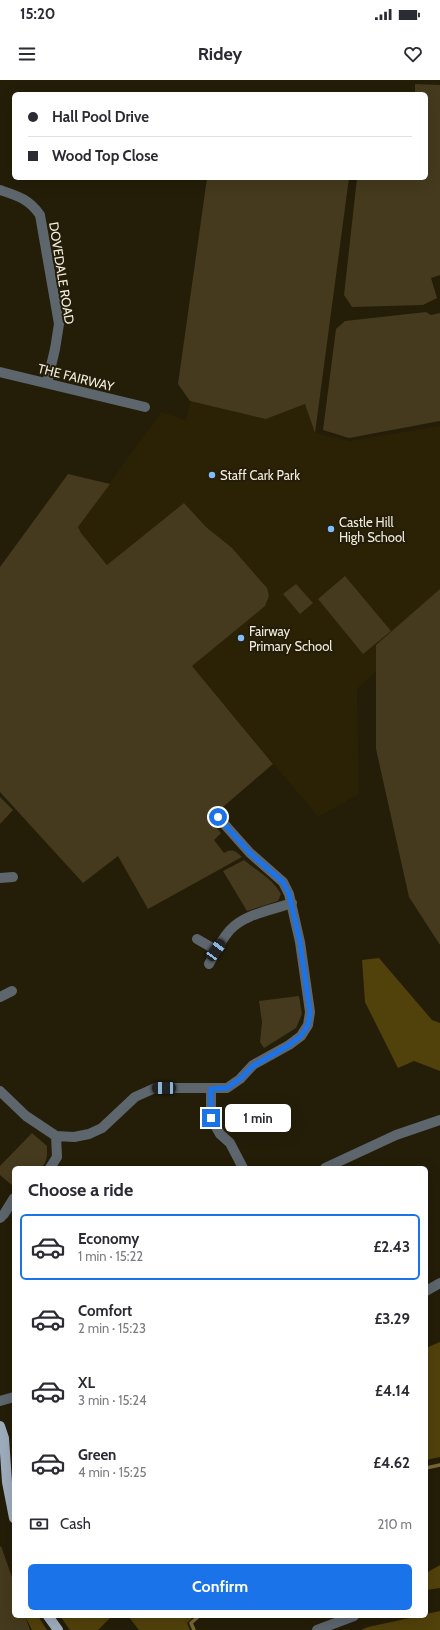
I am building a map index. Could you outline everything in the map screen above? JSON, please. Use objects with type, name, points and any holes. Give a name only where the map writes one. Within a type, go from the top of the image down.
[{"type":"main road","points":[[0,1426],[4,1438],[7,1482],[12,1508]]},
{"type":"main road","points":[[49,1618],[58,1630]]},
{"type":"street","name":"DOVEDALE ROAD","points":[[0,190],[24,198],[33,205],[40,215],[59,324],[56,350],[48,383]]},
{"type":"street","name":"THE FAIRWAY","points":[[0,372],[145,407]]},
{"type":"street","points":[[1,1094],[26,1116],[56,1136],[74,1137],[89,1134],[102,1128],[135,1097],[155,1088],[227,1088],[240,1079],[253,1066],[289,1045],[301,1036],[308,1025],[310,1012],[300,942],[292,903],[283,882],[250,853],[218,817]]},
{"type":"street","points":[[0,878],[13,877]]},
{"type":"street","points":[[209,964],[216,950],[231,929],[251,916],[292,903]]},
{"type":"street","points":[[197,938],[216,950]]},
{"type":"street","points":[[0,997],[12,992]]},
{"type":"street","points":[[211,1089],[211,1118],[220,1134],[230,1143],[243,1166]]},
{"type":"street","points":[[343,1164],[396,1135],[440,1120]]},
{"type":"street","points":[[51,1166],[57,1157],[56,1136]]},
{"type":"street","points":[[0,1218],[12,1201]]},
{"type":"street","points":[[428,1288],[440,1283]]},
{"type":"street","points":[[0,1402],[12,1398]]},
{"type":"street","points":[[317,1630],[349,1618]]},
{"type":"shaded area","points":[[415,84],[440,85],[440,275],[431,278],[437,298],[423,305],[352,307],[344,295],[357,180],[428,180],[428,92],[415,92]]},
{"type":"shaded area","points":[[207,180],[349,180],[315,433],[305,404],[266,419],[190,401],[178,384]]},
{"type":"shaded area","points":[[426,312],[431,315],[440,313],[440,421],[349,438],[323,430],[336,329],[345,321]]},
{"type":"shaded area","points":[[190,401],[266,419],[306,404],[315,433],[350,441],[440,426],[440,614],[357,689],[359,794],[318,817],[81,533],[78,527],[161,412],[186,420]]},
{"type":"shaded area","points":[[68,474],[110,484],[78,527],[81,533],[107,565],[184,503],[206,527],[232,548],[267,588],[269,596],[265,606],[192,666],[273,764],[209,819],[221,833],[214,840],[224,853],[234,851],[242,857],[148,909],[118,856],[83,883],[0,792],[0,567]]},
{"type":"shaded area","points":[[345,576],[391,631],[363,654],[318,599]]},
{"type":"shaded area","points":[[296,584],[313,603],[300,614],[283,594]]},
{"type":"shaded area","points":[[440,589],[440,945],[409,897],[376,749],[376,645]]},
{"type":"shaded area","points":[[0,797],[13,810],[0,824]]},
{"type":"shaded area","points":[[244,860],[274,884],[281,894],[278,901],[247,911],[223,871]]},
{"type":"shaded area","points":[[379,958],[432,1020],[440,1023],[440,1071],[414,1061],[398,1068],[365,1002],[362,960]]},
{"type":"shaded area","points":[[299,996],[302,1014],[296,1028],[264,1048],[260,1042],[262,1022],[259,1001]]},
{"type":"shaded area","points":[[32,1133],[47,1146],[46,1161],[43,1166],[12,1166],[12,1185],[0,1175],[0,1166]]},
{"type":"shaded area","points":[[440,1342],[440,1457],[428,1460],[428,1347]]},
{"type":"shaded area","points":[[1,1546],[12,1577],[12,1618],[26,1618],[30,1630],[0,1630]]},
{"type":"shaded area","points":[[440,1565],[440,1588],[428,1590],[428,1572]]},
{"type":"shaded area","points":[[440,1611],[440,1630],[361,1630],[368,1627],[410,1618],[428,1618],[428,1614]]},
{"type":"shaded area","points":[[26,1618],[39,1618],[47,1630],[32,1630]]},
{"type":"shaded area","points":[[61,1618],[110,1618],[98,1630],[70,1630]]},
{"type":"shaded area","points":[[130,1618],[192,1618],[187,1623],[190,1630],[139,1630]]},
{"type":"waterway","points":[[428,1468],[440,1465]]},
{"type":"waterway","points":[[194,1630],[191,1623],[197,1618]]},
{"type":"place","name":"Staff Cark Park","points":[[212,475]]},
{"type":"place","name":"Castle Hill High School","points":[[331,529]]},
{"type":"place","name":"Fairway Primary School","points":[[241,638]]},
{"type":"route","points":[[211,1118],[211,1089],[227,1088],[267,1056],[289,1045],[301,1036],[308,1025],[310,1012],[300,942],[289,894],[283,882],[250,853],[218,817]]}]
